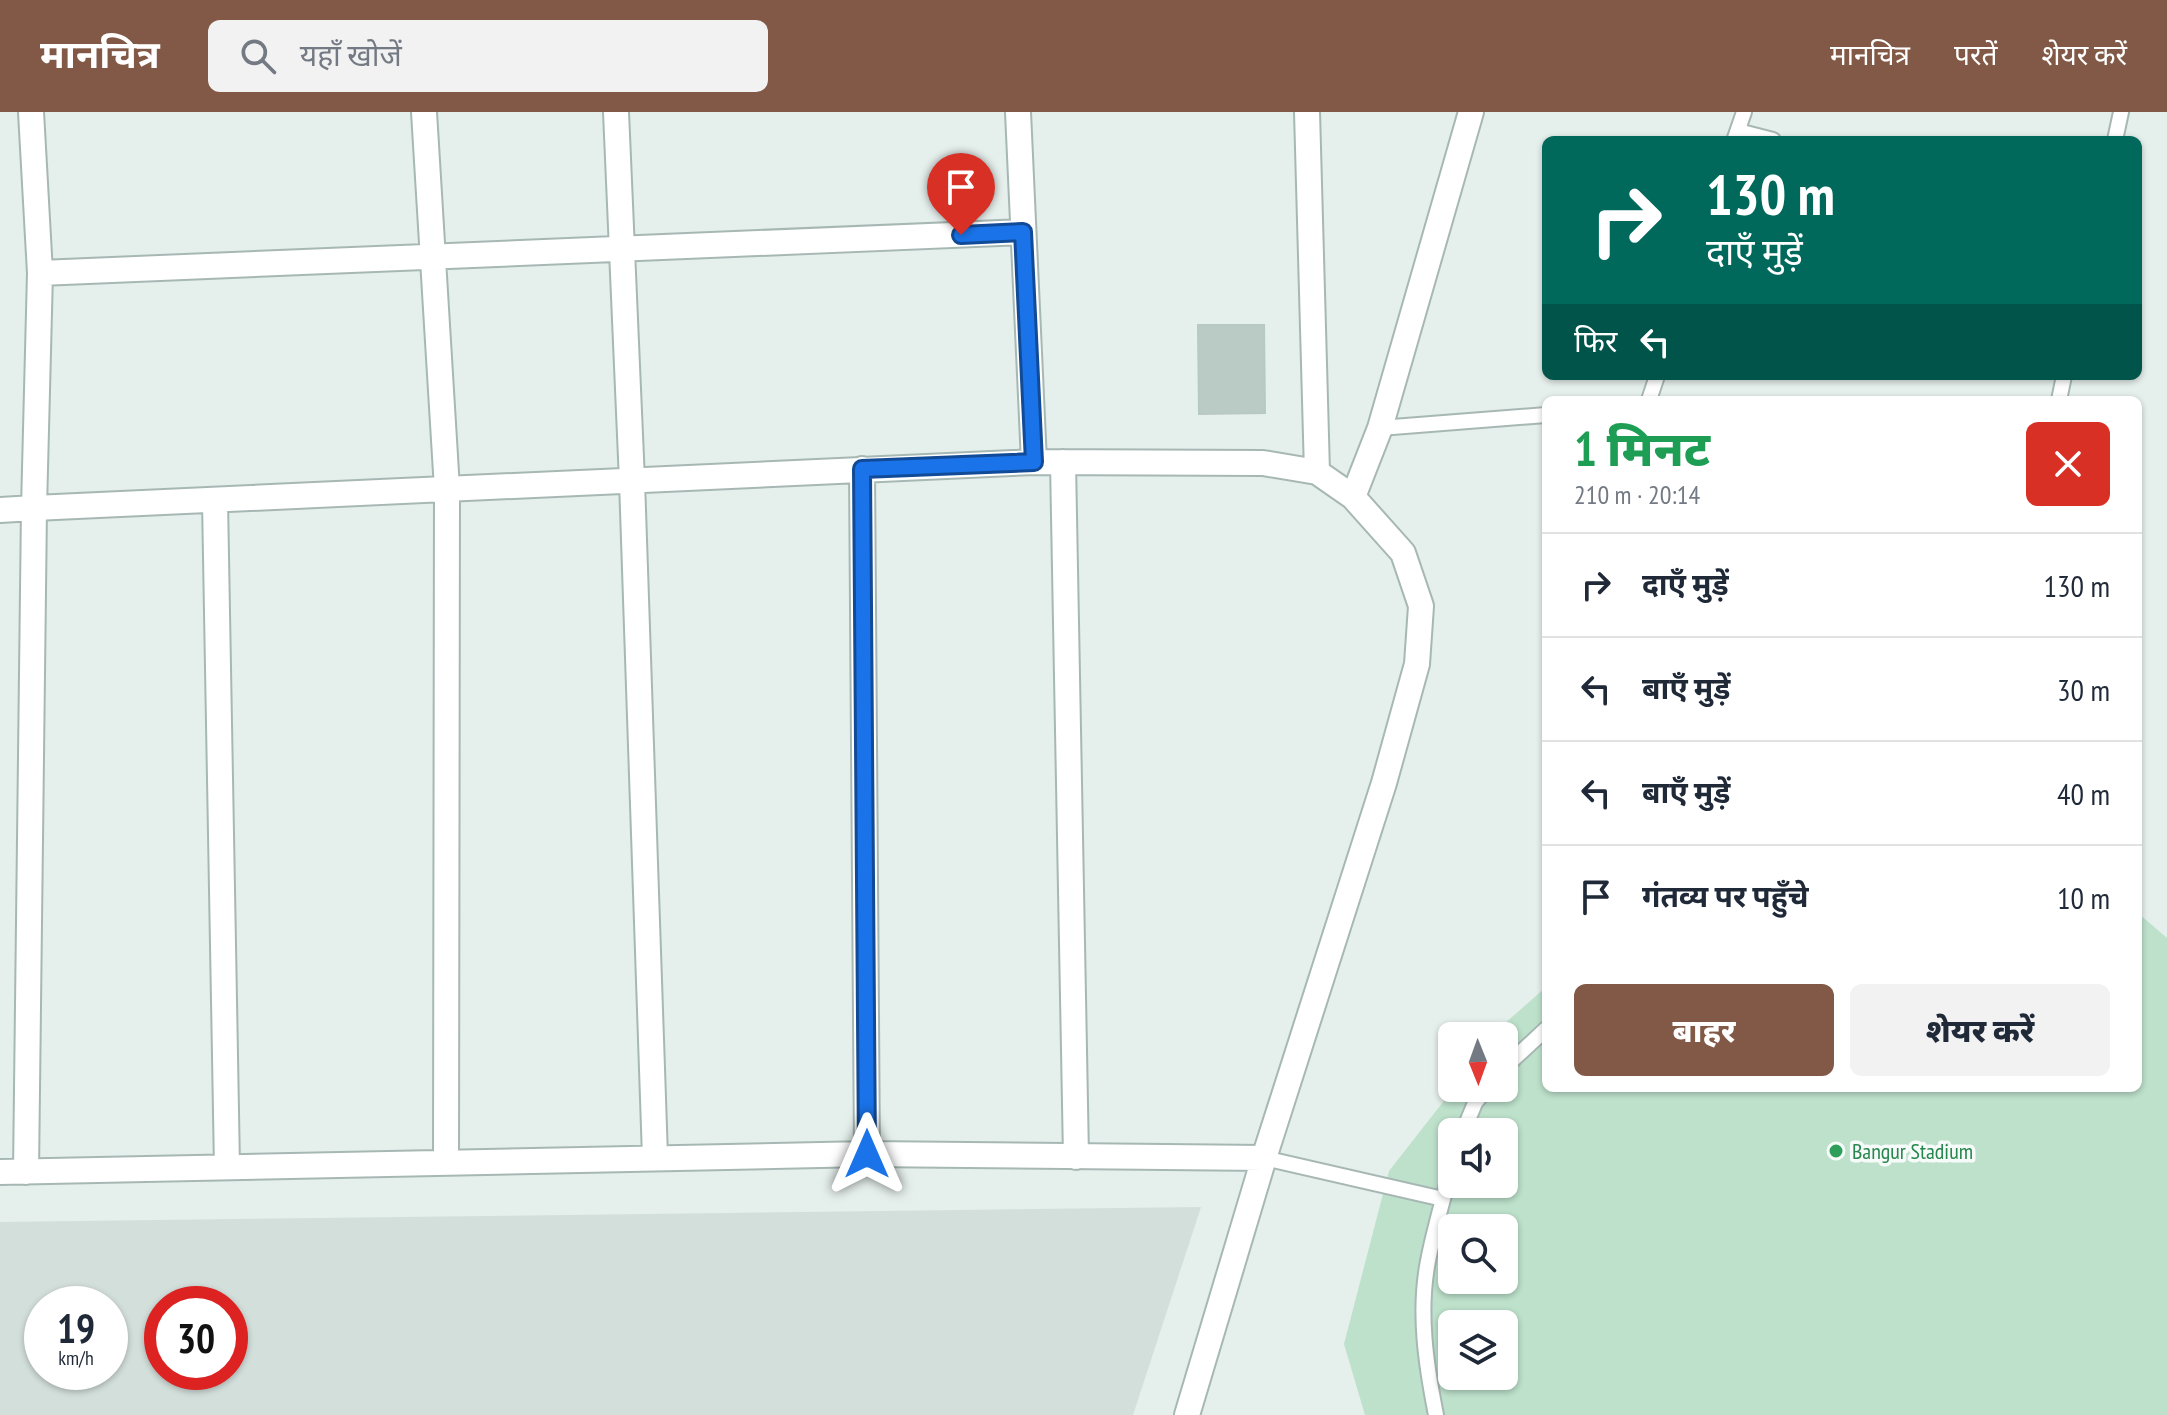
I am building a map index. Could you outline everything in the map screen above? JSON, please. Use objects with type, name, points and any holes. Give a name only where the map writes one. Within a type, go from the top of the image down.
[{"type":"street","points":[[26,1172],[40,273],[31,112]]},
{"type":"street","points":[[424,112],[447,489],[446,1162]]},
{"type":"street","points":[[616,112],[655,1157]]},
{"type":"street","points":[[1018,112],[1034,462]]},
{"type":"street","points":[[1307,112],[1317,472]]},
{"type":"street","points":[[1353,497],[1380,428],[1471,112]]},
{"type":"street","points":[[40,273],[1023,232]]},
{"type":"street","points":[[0,510],[1034,462],[1263,463],[1317,472],[1353,497],[1403,553],[1421,606],[1417,664],[1379,798],[1264,1158],[1187,1415]]},
{"type":"street","points":[[1063,462],[1076,1157]]},
{"type":"street","points":[[862,469],[867,1154]]},
{"type":"street","points":[[215,501],[227,1167]]},
{"type":"street","points":[[0,1172],[867,1154],[1264,1158]]},
{"type":"lane","points":[[1736,136],[1744,112]]},
{"type":"lane","points":[[2116,136],[2121,112]]},
{"type":"lane","points":[[1380,428],[1542,415]]},
{"type":"lane","points":[[1518,1055],[1542,1033]]},
{"type":"lane","points":[[1264,1158],[1443,1199],[1428,1262],[1423,1314],[1436,1415]]},
{"type":"shaded area","points":[[1201,1207],[1133,1415],[0,1415],[0,1222]]},
{"type":"green space","name":"Bangur Stadium","points":[[2142,916],[2167,938],[2167,1415],[1365,1415],[1344,1344],[1389,1171],[1443,1102],[1518,1102],[1518,1022],[1506,1022],[1542,991],[1542,1092],[2142,1092]]},
{"type":"building","points":[[1198,325],[1264,325],[1265,413],[1199,414]]},
{"type":"place","name":"Bangur Stadium","points":[[1836,1151]]},
{"type":"route","points":[[867,1154],[862,469],[1034,462],[1023,232],[961,235]]}]
